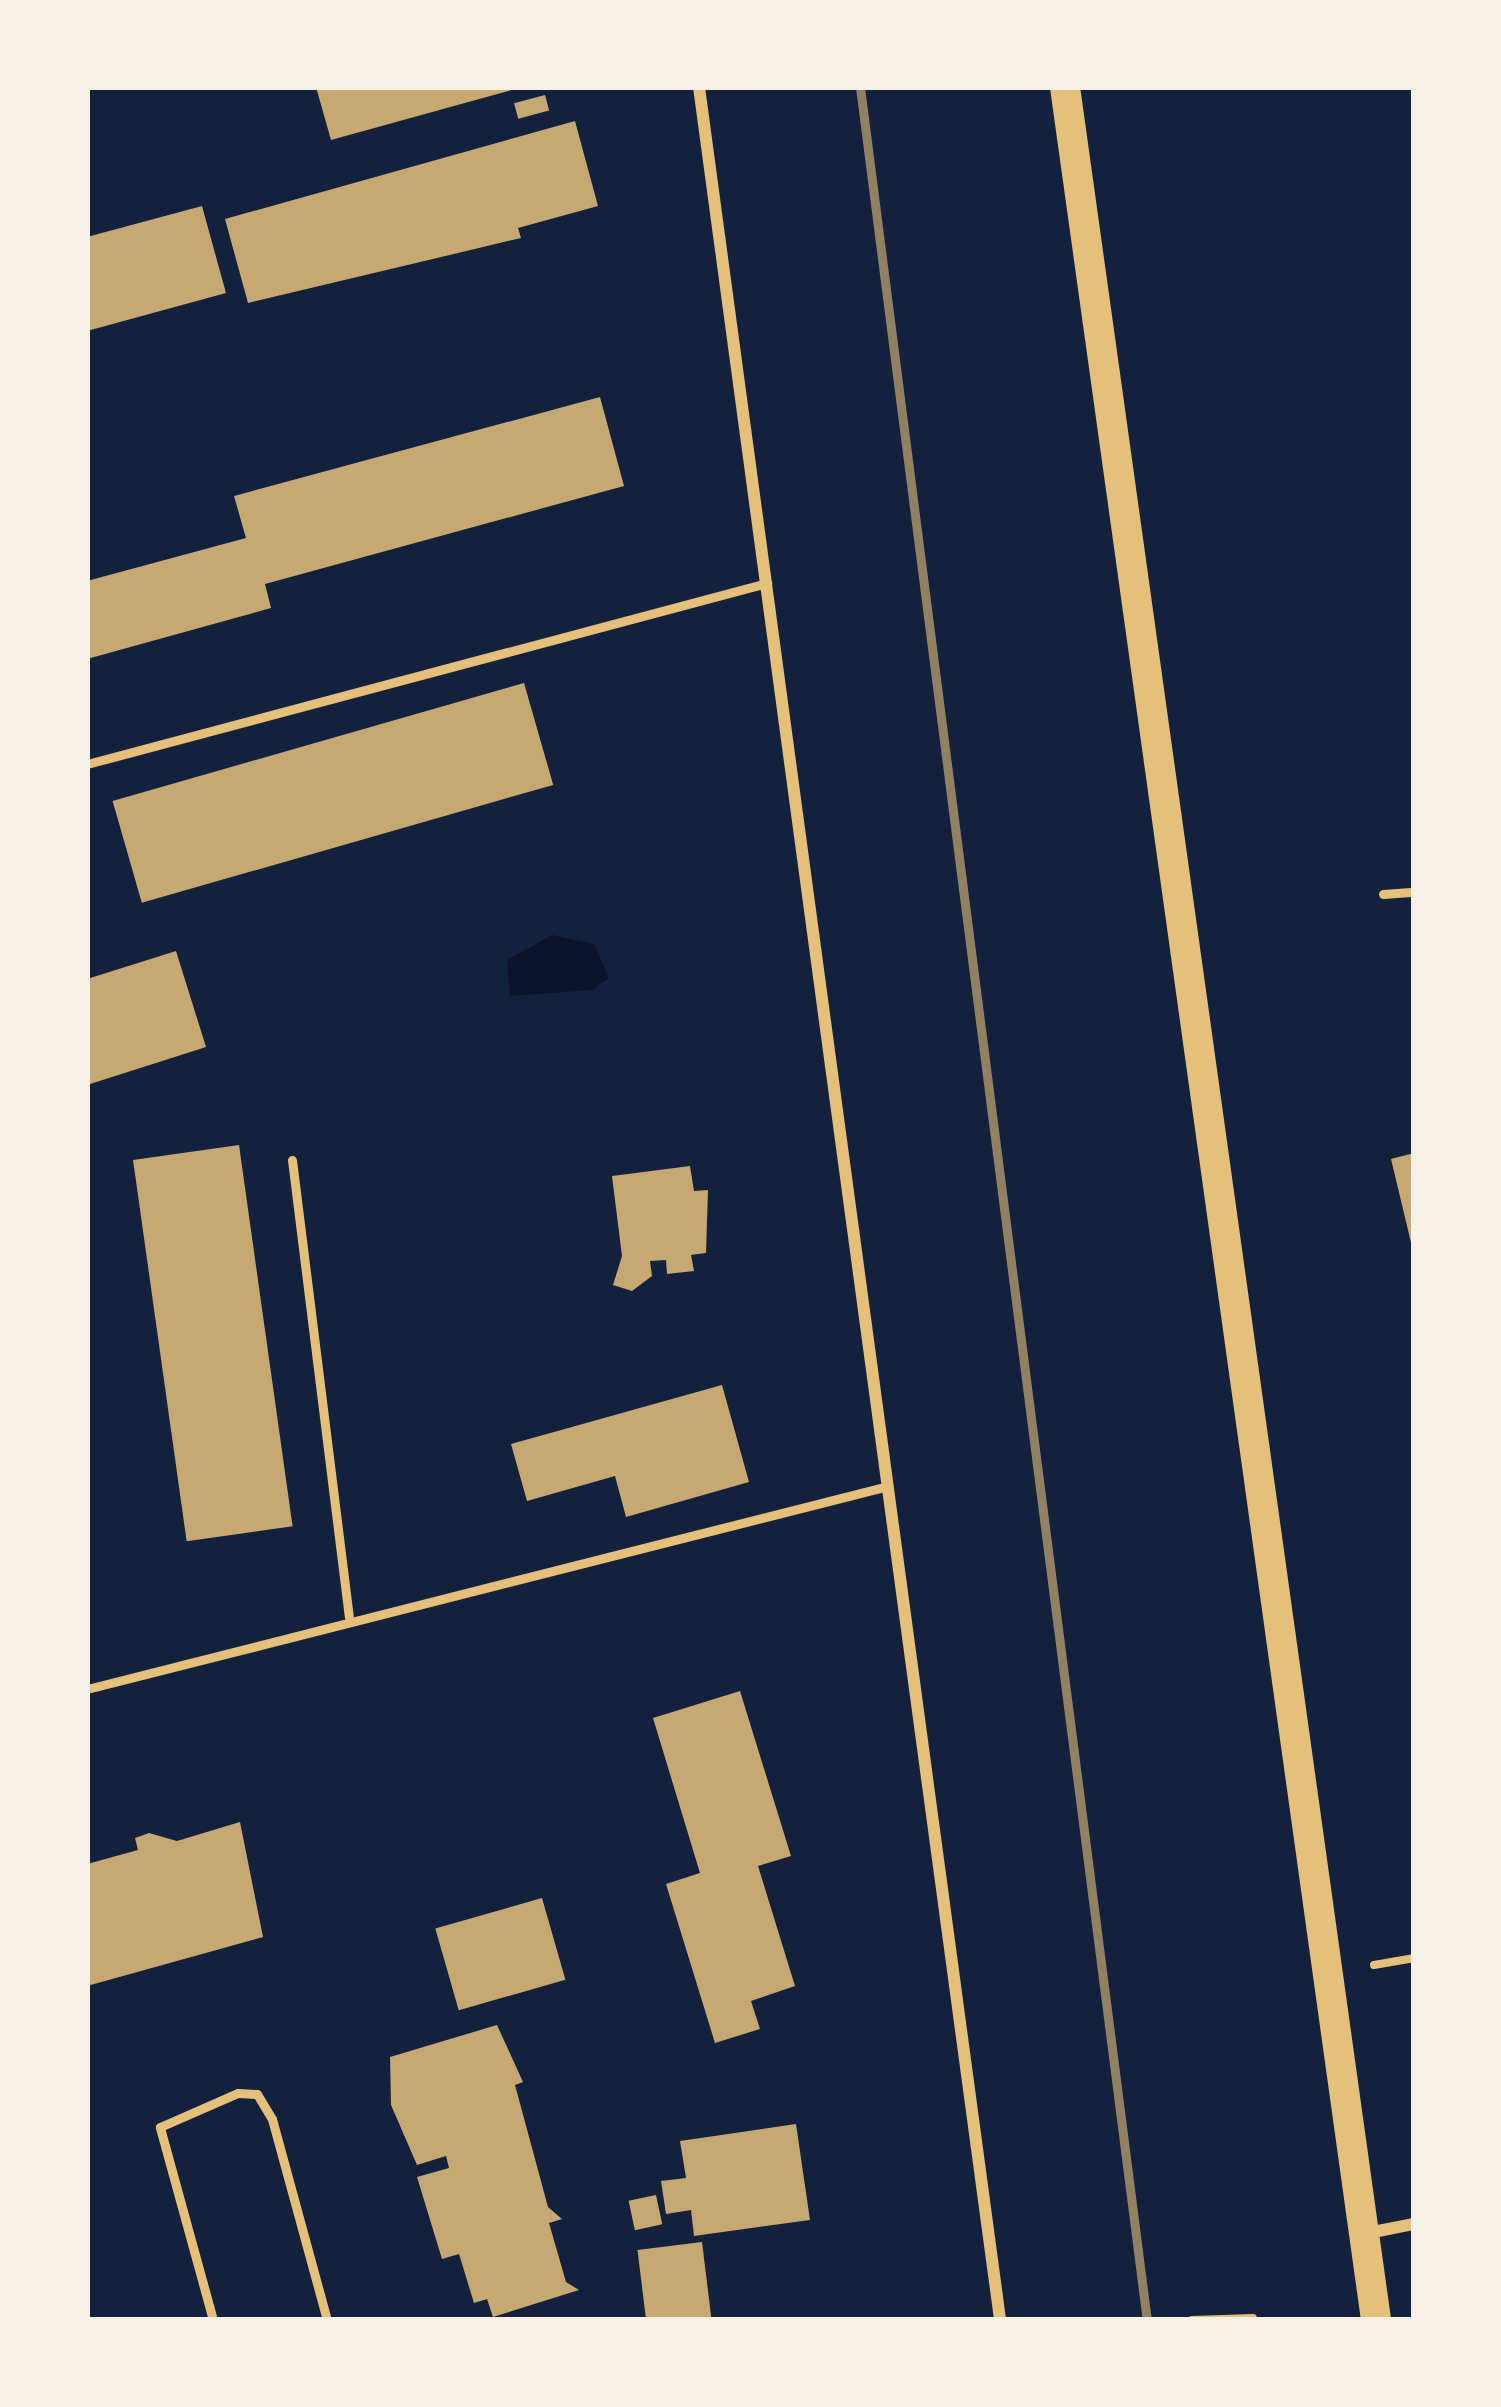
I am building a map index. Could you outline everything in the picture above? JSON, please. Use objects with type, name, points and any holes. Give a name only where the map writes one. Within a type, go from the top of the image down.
[{"type":"main road","points":[[1065,87],[1376,2320]]},
{"type":"street","points":[[699,87],[1000,2320]]},
{"type":"street","points":[[1365,2234],[1414,2224]]},
{"type":"lane","points":[[87,764],[766,583]]},
{"type":"lane","points":[[1383,894],[1414,892]]},
{"type":"lane","points":[[292,1160],[349,1616]]},
{"type":"lane","points":[[87,1689],[349,1616],[888,1486]]},
{"type":"lane","points":[[213,2320],[160,2127],[238,2093],[257,2094],[272,2119],[327,2320]]},
{"type":"path","points":[[1192,2320],[1253,2318]]},
{"type":"water","points":[[552,935],[594,944],[609,978],[592,990],[510,996],[507,960]]},
{"type":"building","points":[[316,87],[519,87],[519,88],[331,140]]},
{"type":"building","points":[[545,95],[549,110],[518,119],[514,103]]},
{"type":"building","points":[[575,121],[598,206],[518,228],[521,238],[248,303],[225,219]]},
{"type":"building","points":[[202,206],[226,293],[87,331],[87,237]]},
{"type":"building","points":[[600,397],[624,486],[265,584],[271,608],[87,659],[87,581],[246,538],[234,496]]},
{"type":"building","points":[[524,683],[553,785],[142,903],[113,801]]},
{"type":"building","points":[[176,951],[206,1047],[87,1085],[87,979]]},
{"type":"building","points":[[239,1145],[293,1526],[187,1541],[133,1160]]},
{"type":"building","points":[[1414,1153],[1414,1251],[1413,1251],[1391,1159]]},
{"type":"building","points":[[690,1166],[694,1191],[708,1190],[706,1253],[691,1255],[694,1271],[667,1274],[666,1260],[650,1261],[652,1276],[632,1291],[613,1285],[622,1256],[612,1176]]},
{"type":"building","points":[[722,1385],[749,1482],[626,1517],[615,1476],[527,1501],[511,1444]]},
{"type":"building","points":[[740,1691],[791,1856],[758,1866],[795,1986],[751,2001],[760,2029],[715,2043],[666,1884],[700,1873],[653,1718]]},
{"type":"building","points":[[240,1822],[263,1937],[87,1986],[87,1864],[138,1850],[135,1838],[149,1833],[177,1841]]},
{"type":"building","points":[[542,1898],[565,1980],[459,2010],[435,1929]]},
{"type":"building","points":[[497,2025],[523,2082],[515,2085],[548,2207],[562,2219],[549,2223],[566,2282],[579,2290],[493,2317],[487,2299],[474,2303],[459,2254],[442,2259],[417,2177],[449,2168],[446,2156],[417,2165],[391,2105],[390,2057]]},
{"type":"building","points":[[796,2124],[810,2220],[694,2236],[691,2210],[666,2214],[661,2181],[686,2178],[680,2141]]},
{"type":"building","points":[[656,2195],[662,2224],[635,2230],[629,2201]]},
{"type":"building","points":[[702,2242],[712,2319],[646,2320],[637,2250]]},
{"type":"railway","points":[[860,87],[1147,2320]]}]
